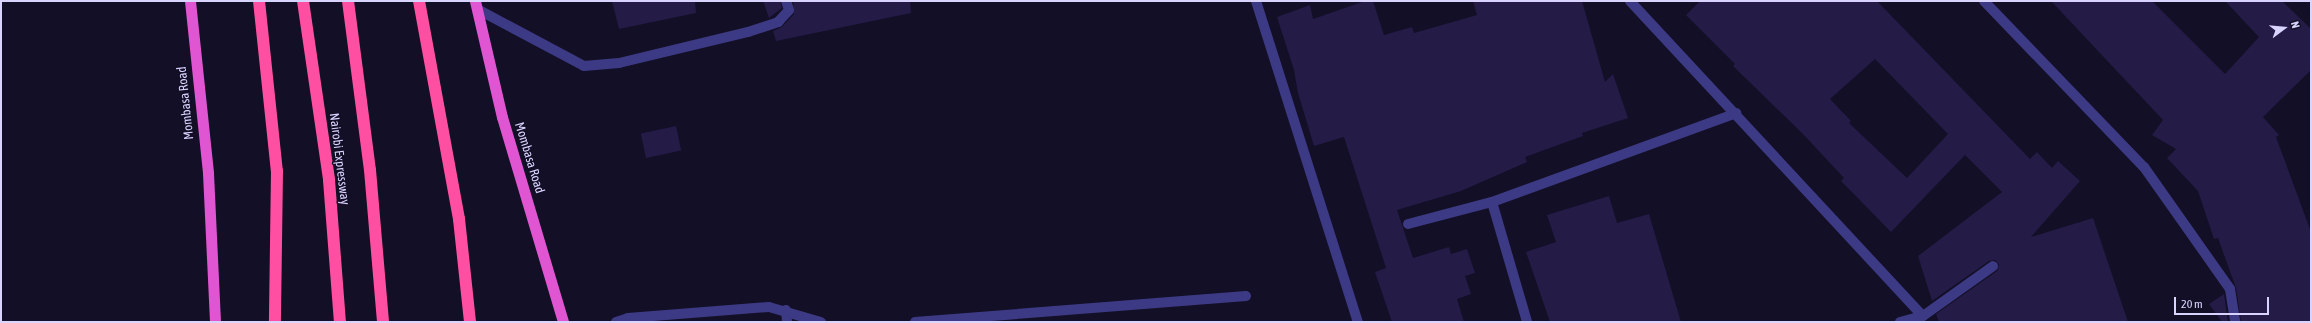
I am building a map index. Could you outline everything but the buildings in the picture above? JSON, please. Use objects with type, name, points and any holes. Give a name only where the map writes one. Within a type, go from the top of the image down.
[{"type":"highway","name":"Mombasa Road","points":[[190,1],[208,174],[215,322]]},
{"type":"highway","points":[[259,1],[277,171],[275,322]]},
{"type":"highway","name":"Nairobi Expressway","points":[[303,1],[329,180],[340,322]]},
{"type":"highway","points":[[348,1],[370,170],[383,322]]},
{"type":"highway","points":[[419,1],[459,218],[470,322]]},
{"type":"highway","name":"Mombasa Road","points":[[476,5],[502,117],[563,322]]},
{"type":"street","points":[[476,5],[584,66],[619,63],[748,32],[778,22],[789,10],[786,1]]},
{"type":"street","points":[[1256,1],[1358,322]]},
{"type":"street","points":[[1984,1],[2144,167],[2230,289],[2235,322]]},
{"type":"street","points":[[1635,3],[1923,316]]},
{"type":"street","points":[[1408,224],[1492,202],[1736,113]]},
{"type":"street","points":[[1492,202],[1527,322]]},
{"type":"street","points":[[1900,322],[1923,316],[1993,266]]},
{"type":"street","points":[[915,322],[1246,296]]},
{"type":"street","points":[[616,322],[769,307],[786,310],[821,322]]},
{"type":"street","points":[[786,310],[787,322]]}]
